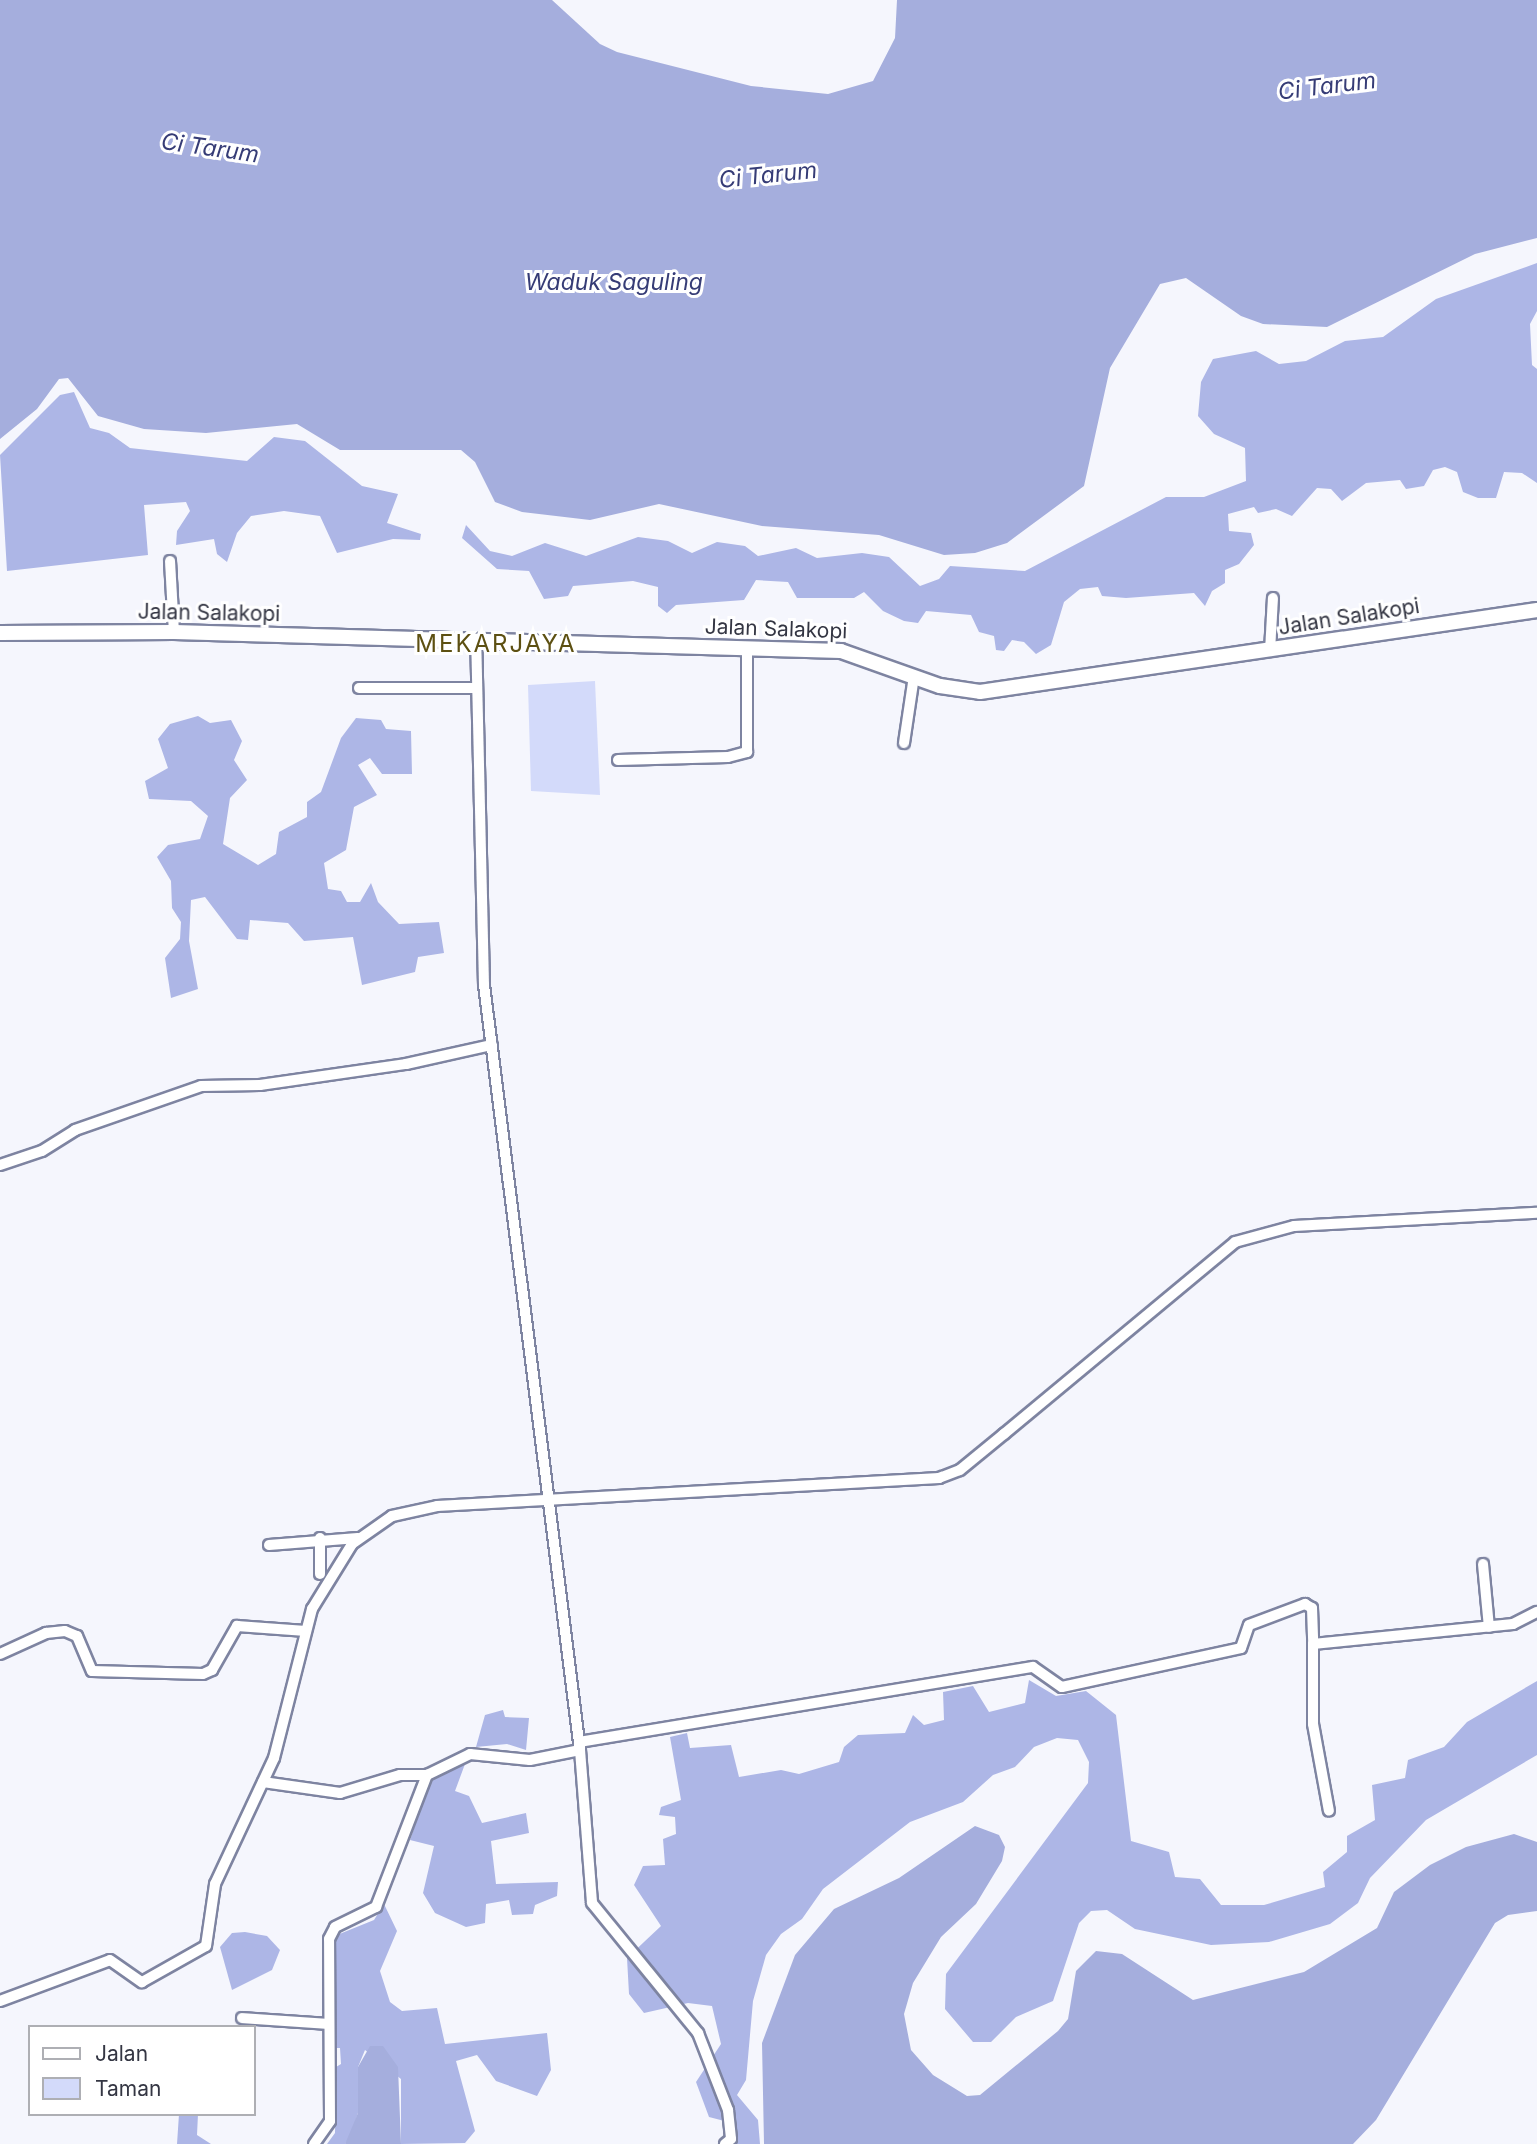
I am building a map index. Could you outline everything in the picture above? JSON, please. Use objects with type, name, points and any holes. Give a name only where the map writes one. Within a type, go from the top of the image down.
[{"type":"street","points":[[170,561],[174,632]]},
{"type":"street","points":[[1270,651],[1273,598]]},
{"type":"street","name":"Jalan Salakopi","points":[[0,633],[174,632],[846,651],[914,676],[979,692],[1537,610]]},
{"type":"street","points":[[477,641],[474,688],[482,946],[579,1746],[592,1903],[698,2033],[728,2110],[731,2139],[725,2144]]},
{"type":"street","points":[[618,760],[728,757],[747,752],[747,648]]},
{"type":"street","points":[[904,743],[914,676]]},
{"type":"street","points":[[359,688],[474,688]]},
{"type":"street","points":[[0,1165],[42,1151],[75,1130],[201,1086],[260,1085],[406,1064],[492,1045]]},
{"type":"street","points":[[0,2001],[110,1960],[142,1982],[204,1948],[218,1875],[263,1782],[284,1727],[306,1631],[318,1595],[358,1538],[392,1516],[417,1508],[549,1503],[946,1476],[1235,1242],[1294,1226],[1537,1213]]},
{"type":"street","points":[[269,1545],[320,1538],[358,1538]]},
{"type":"street","points":[[320,1538],[320,1574]]},
{"type":"street","points":[[1483,1564],[1489,1627]]},
{"type":"street","points":[[263,1782],[340,1793],[400,1774],[427,1775],[470,1754],[530,1760],[579,1746],[1034,1667],[1062,1687],[1241,1648],[1249,1625],[1305,1604],[1311,1608],[1312,1724],[1329,1811]]},
{"type":"street","points":[[1313,1644],[1513,1624],[1537,1612]]},
{"type":"street","points":[[0,1654],[42,1634],[65,1631],[77,1636],[92,1671],[203,1674],[212,1670],[237,1626],[306,1631]]},
{"type":"street","points":[[314,2144],[330,2121],[330,1934],[376,1907],[427,1775]]},
{"type":"street","points":[[242,2018],[328,2024]]},
{"type":"green space","points":[[595,681],[600,795],[531,791],[528,685]]},
{"type":"shaded area","points":[[1537,263],[1537,311],[1530,324],[1532,365],[1537,369],[1537,483],[1522,473],[1504,472],[1496,498],[1478,498],[1463,492],[1457,472],[1445,467],[1433,470],[1424,486],[1406,489],[1400,480],[1366,483],[1342,501],[1331,489],[1317,488],[1292,516],[1276,509],[1258,513],[1254,507],[1228,514],[1229,531],[1251,533],[1254,545],[1239,564],[1225,570],[1225,583],[1212,591],[1205,606],[1194,593],[1126,598],[1102,596],[1098,587],[1080,589],[1064,602],[1051,645],[1036,654],[1024,642],[1012,640],[1004,651],[996,650],[994,636],[979,632],[971,615],[926,611],[918,623],[904,621],[883,611],[864,592],[854,598],[797,598],[788,582],[756,580],[744,600],[676,605],[667,613],[658,606],[658,587],[633,581],[573,586],[568,596],[544,599],[529,571],[497,569],[462,538],[466,525],[490,551],[512,556],[545,543],[586,556],[638,537],[668,541],[692,553],[717,542],[745,546],[758,556],[796,548],[817,558],[862,553],[889,557],[920,586],[939,579],[950,566],[1025,571],[1166,497],[1204,497],[1246,481],[1245,448],[1214,434],[1198,416],[1201,382],[1213,359],[1256,351],[1279,364],[1306,361],[1345,341],[1383,337],[1436,299]]},
{"type":"shaded area","points":[[74,392],[90,428],[109,433],[130,448],[247,461],[274,437],[305,441],[362,486],[398,494],[387,523],[421,534],[420,540],[393,539],[337,553],[320,516],[284,511],[251,516],[237,533],[227,562],[217,554],[214,539],[176,545],[177,531],[190,511],[186,502],[144,505],[148,555],[7,571],[0,455],[60,395]]},
{"type":"shaded area","points":[[198,716],[210,723],[231,720],[242,741],[234,760],[247,780],[230,798],[223,844],[258,865],[276,854],[279,832],[307,817],[307,802],[321,792],[341,738],[356,718],[381,720],[386,729],[411,731],[412,774],[382,774],[370,758],[358,765],[377,795],[354,807],[346,850],[324,863],[328,889],[341,891],[347,902],[360,902],[371,883],[378,902],[399,924],[439,922],[444,953],[418,957],[415,972],[362,985],[353,937],[304,941],[288,923],[250,920],[248,940],[237,939],[205,897],[191,900],[189,941],[198,989],[171,998],[165,958],[180,939],[181,922],[172,908],[171,881],[157,857],[168,845],[200,839],[208,816],[191,801],[149,799],[145,781],[168,768],[158,739],[170,724]]},
{"type":"shaded area","points":[[1029,1680],[1056,1696],[1086,1691],[1116,1715],[1131,1841],[1169,1852],[1175,1877],[1200,1879],[1221,1905],[1264,1905],[1325,1887],[1323,1872],[1347,1852],[1347,1836],[1375,1820],[1372,1785],[1405,1778],[1408,1760],[1444,1747],[1467,1722],[1537,1681],[1537,1755],[1426,1820],[1370,1878],[1358,1903],[1330,1924],[1269,1942],[1211,1945],[1135,1929],[1107,1910],[1091,1911],[1079,1923],[1053,2001],[1016,2017],[991,2042],[973,2042],[945,2009],[946,1974],[1088,1783],[1089,1762],[1078,1740],[1057,1738],[1034,1747],[1015,1767],[993,1775],[963,1802],[910,1822],[823,1889],[802,1919],[781,1934],[766,1955],[753,2001],[746,2080],[737,2095],[758,2120],[760,2144],[734,2144],[736,2124],[709,2117],[696,2082],[721,2044],[712,2006],[688,2003],[644,2013],[629,1994],[627,1958],[661,1926],[634,1885],[643,1866],[665,1865],[663,1839],[676,1834],[675,1817],[659,1815],[661,1807],[681,1800],[670,1737],[687,1733],[690,1748],[731,1745],[739,1777],[781,1770],[799,1774],[839,1762],[844,1747],[858,1735],[905,1733],[913,1715],[924,1725],[944,1720],[943,1692],[973,1686],[989,1712],[1025,1703]]},
{"type":"shaded area","points":[[503,1710],[505,1717],[529,1718],[526,1750],[507,1744],[476,1747],[485,1715]]},
{"type":"shaded area","points":[[465,1764],[455,1791],[469,1796],[482,1823],[526,1813],[529,1833],[491,1841],[496,1884],[558,1882],[557,1896],[535,1905],[533,1914],[512,1915],[509,1900],[486,1904],[485,1923],[466,1927],[435,1913],[423,1893],[434,1846],[410,1840],[431,1779],[443,1769]]},
{"type":"shaded area","points":[[384,1904],[397,1931],[380,1971],[390,2002],[402,2011],[437,2008],[445,2044],[547,2033],[551,2070],[537,2096],[496,2081],[477,2055],[456,2061],[475,2131],[465,2143],[401,2144],[401,2079],[365,2050],[358,2067],[358,2113],[351,2135],[345,2144],[327,2144],[335,2133],[336,2067],[341,2064],[340,2048],[332,2048],[332,1948],[337,1935],[374,1920]]},
{"type":"shaded area","points":[[245,1932],[267,1936],[280,1950],[272,1970],[232,1990],[220,1947],[232,1933]]},
{"type":"shaded area","points":[[179,2116],[198,2116],[197,2135],[211,2144],[177,2144]]},
{"type":"water","name":"Waduk Saguling","points":[[0,0],[552,0],[600,44],[617,52],[751,86],[828,94],[873,81],[895,38],[897,0],[1537,0],[1537,238],[1475,254],[1327,327],[1263,324],[1241,316],[1186,278],[1160,284],[1110,368],[1084,486],[1007,543],[975,553],[944,555],[879,535],[762,526],[659,504],[590,520],[522,512],[495,502],[475,462],[461,450],[340,450],[297,424],[206,433],[144,429],[98,416],[68,378],[59,379],[37,409],[0,439]]},
{"type":"water","points":[[975,1826],[999,1835],[1005,1847],[1002,1861],[976,1904],[941,1937],[913,1983],[904,2014],[911,2050],[933,2075],[967,2096],[980,2095],[1058,2031],[1068,2019],[1076,1971],[1096,1951],[1122,1954],[1193,2000],[1304,1972],[1377,1928],[1394,1892],[1430,1865],[1466,1847],[1514,1834],[1537,1842],[1537,1911],[1508,1915],[1495,1923],[1376,2120],[1353,2144],[764,2144],[762,2043],[795,1955],[834,1909],[899,1878]]},
{"type":"water","points":[[370,2046],[383,2046],[398,2067],[401,2144],[345,2144],[358,2113],[358,2067]]},
{"type":"district","name":"MEKARJAYA","points":[[496,644]]},
{"type":"water label","name":"Ci Tarum","points":[[1327,86]]},
{"type":"water label","name":"Ci Tarum","points":[[210,148]]},
{"type":"water label","name":"Ci Tarum","points":[[768,175]]}]
